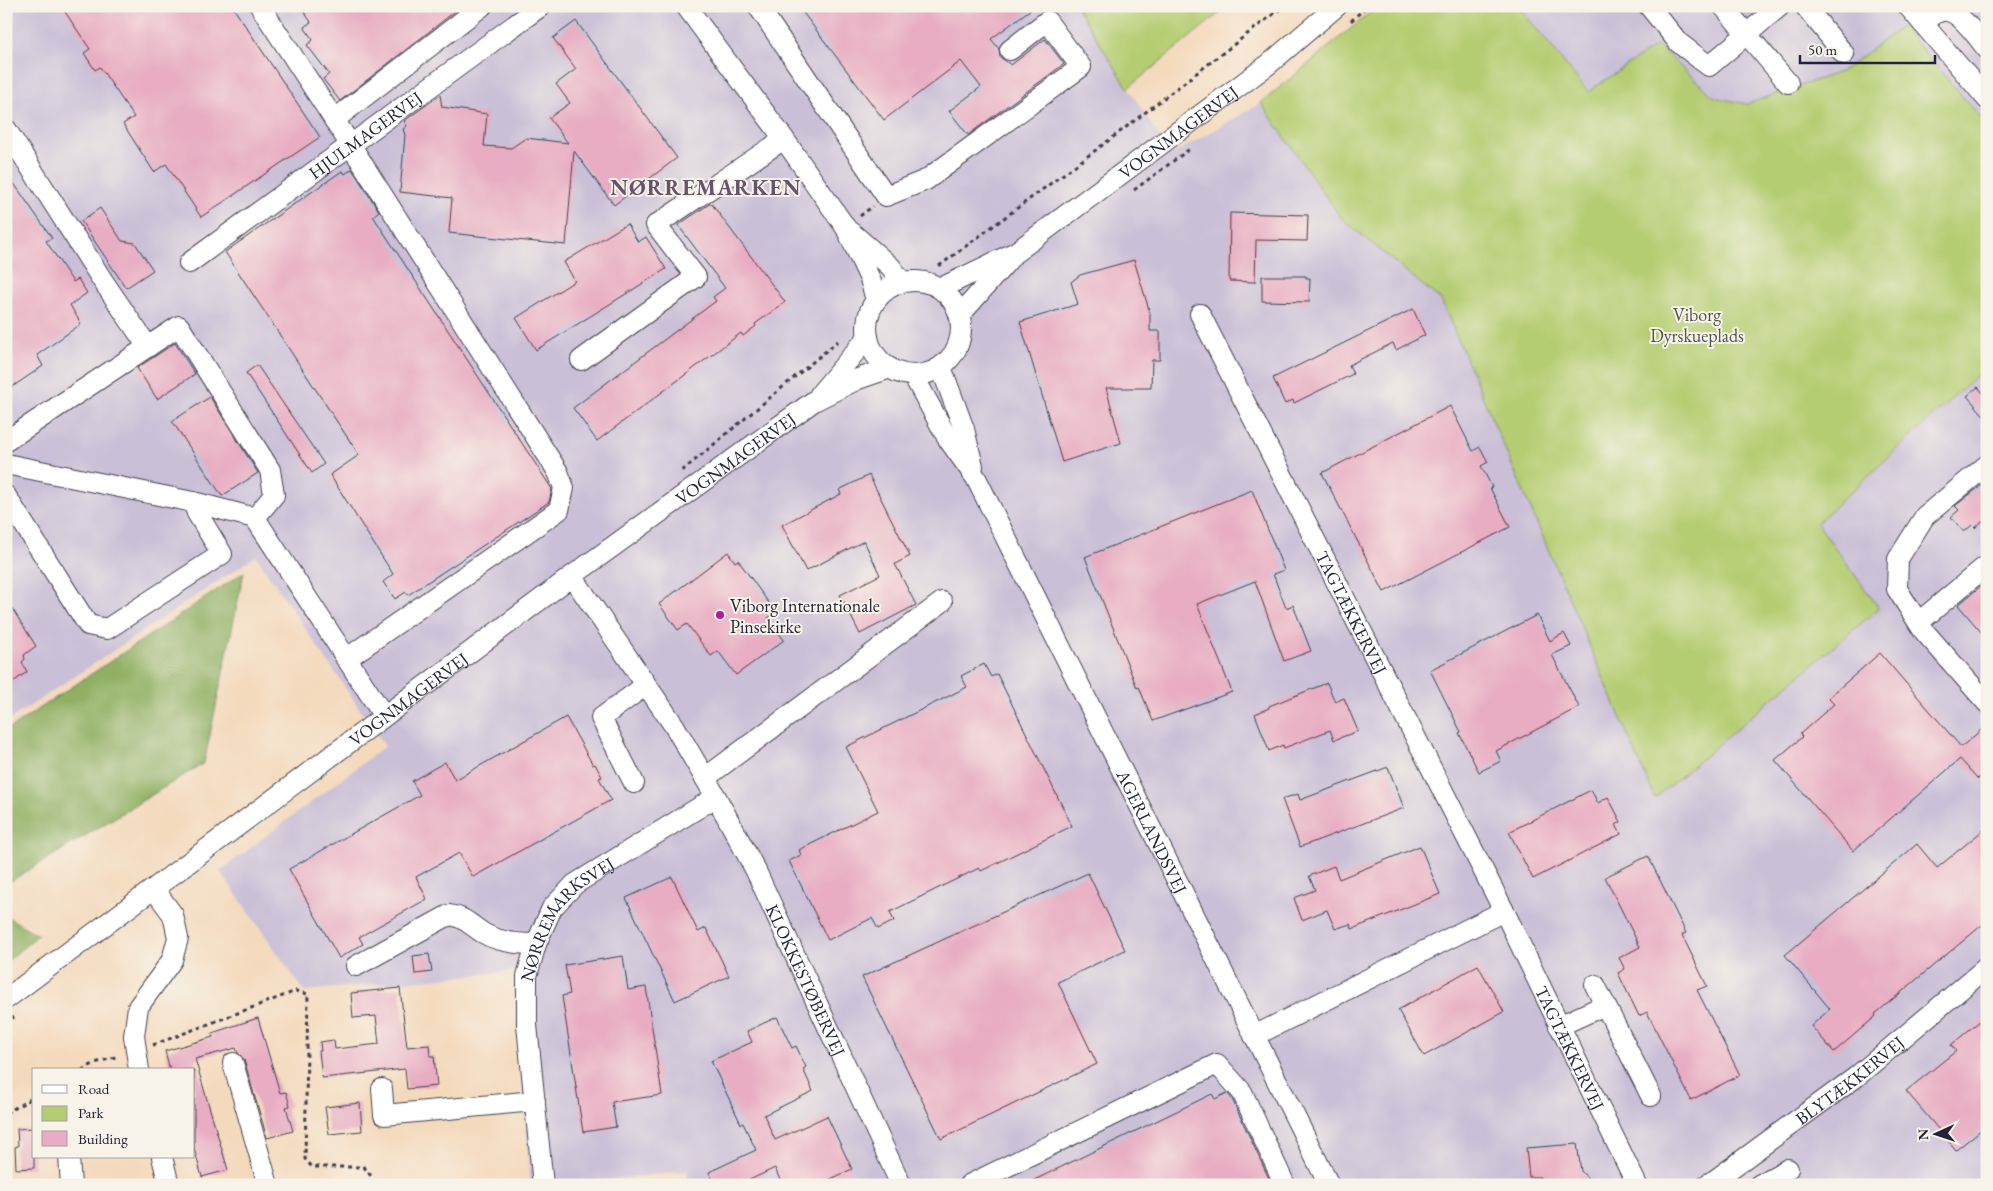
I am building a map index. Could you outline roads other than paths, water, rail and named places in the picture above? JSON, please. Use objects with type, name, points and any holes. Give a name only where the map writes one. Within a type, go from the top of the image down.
[{"type":"street","points":[[260,6],[558,472],[564,488],[559,510],[346,659]]},
{"type":"street","points":[[334,120],[482,6]]},
{"type":"street","name":"HJULMAGERVEJ","points":[[189,263],[541,6]]},
{"type":"street","points":[[686,6],[784,139],[846,228],[870,278],[876,300]]},
{"type":"street","points":[[758,6],[886,196],[926,180],[1081,67],[1047,20],[1010,50]]},
{"type":"street","name":"VOGNMAGERVEJ","points":[[941,288],[1016,252],[1269,64],[1337,6]]},
{"type":"street","points":[[1649,6],[1679,43],[1709,66],[1780,6]]},
{"type":"street","points":[[1723,6],[1788,83]]},
{"type":"street","points":[[1805,6],[1844,54]]},
{"type":"street","points":[[1908,6],[1987,99]]},
{"type":"street","points":[[1923,24],[1938,12],[1946,10],[1956,14],[1987,49]]},
{"type":"street","points":[[6,129],[103,281],[148,347]]},
{"type":"street","points":[[580,360],[696,277],[656,225],[784,139]]},
{"type":"street","points":[[846,228],[891,267],[911,281],[941,288],[949,296],[960,315],[962,328],[960,343],[952,356],[941,367],[928,373],[913,375],[901,373],[890,368],[880,360],[872,350],[867,325],[870,312],[876,300],[888,289],[911,281]]},
{"type":"street","name":"VOGNMAGERVEJ","points":[[960,315],[1016,252]]},
{"type":"street","name":"TAGTÆKKERVEJ","points":[[1200,314],[1504,911],[1637,1185]]},
{"type":"street","points":[[6,441],[179,326],[270,470],[274,495],[255,518]]},
{"type":"street","name":"VOGNMAGERVEJ","points":[[814,401],[868,337]]},
{"type":"street","name":"AGERLANDSVEJ","points":[[941,367],[964,428],[976,478]]},
{"type":"street","name":"VOGNMAGERVEJ","points":[[6,999],[572,576],[814,401],[858,378],[890,368]]},
{"type":"street","name":"AGERLANDSVEJ","points":[[913,375],[948,439],[976,478],[1329,1185]]},
{"type":"street","points":[[6,464],[193,502],[255,518],[384,716]]},
{"type":"street","points":[[1987,465],[1925,516],[1898,559],[1897,589],[1921,626],[1987,703]]},
{"type":"street","points":[[6,496],[88,625],[108,629],[222,554],[193,502]]},
{"type":"street","points":[[1921,626],[1987,565]]},
{"type":"street","name":"KLOKKESTØBERVEJ","points":[[572,576],[675,726],[756,871],[901,1185]]},
{"type":"street","points":[[705,778],[942,602]]},
{"type":"street","points":[[634,782],[601,718],[646,685]]},
{"type":"street","name":"NØRREMARKSVEJ","points":[[543,1185],[527,1025],[527,976],[536,944],[552,908],[575,884],[716,797]]},
{"type":"street","points":[[138,1061],[134,1036],[138,1007],[172,960],[178,938],[173,915],[154,890]]},
{"type":"street","points":[[1254,1036],[1504,911]]},
{"type":"street","points":[[356,966],[449,915],[460,916],[484,933],[516,944],[536,944]]},
{"type":"street","name":"BLYTÆKKERVEJ","points":[[1713,1183],[1856,1077],[1987,967]]},
{"type":"street","points":[[1594,985],[1651,1096]]},
{"type":"street","points":[[1559,1026],[1605,1006]]},
{"type":"street","points":[[233,1063],[267,1185]]},
{"type":"street","points":[[969,1185],[1217,1064],[1242,1092],[1285,1185]]},
{"type":"street","points":[[382,1089],[384,1115],[535,1102]]},
{"type":"street","points":[[69,1158],[71,1185]]},
{"type":"street","points":[[162,1158],[170,1185]]},
{"type":"street","points":[[1759,1185],[1788,1169]]},
{"type":"place","name":"Viborg Internationale Pinsekirke","points":[[720,615]]},
{"type":"district","name":"NØRREMARKEN","points":[[706,187]]},
{"type":"park label","name":"Viborg Dyrskueplads","points":[[1697,324]]}]
